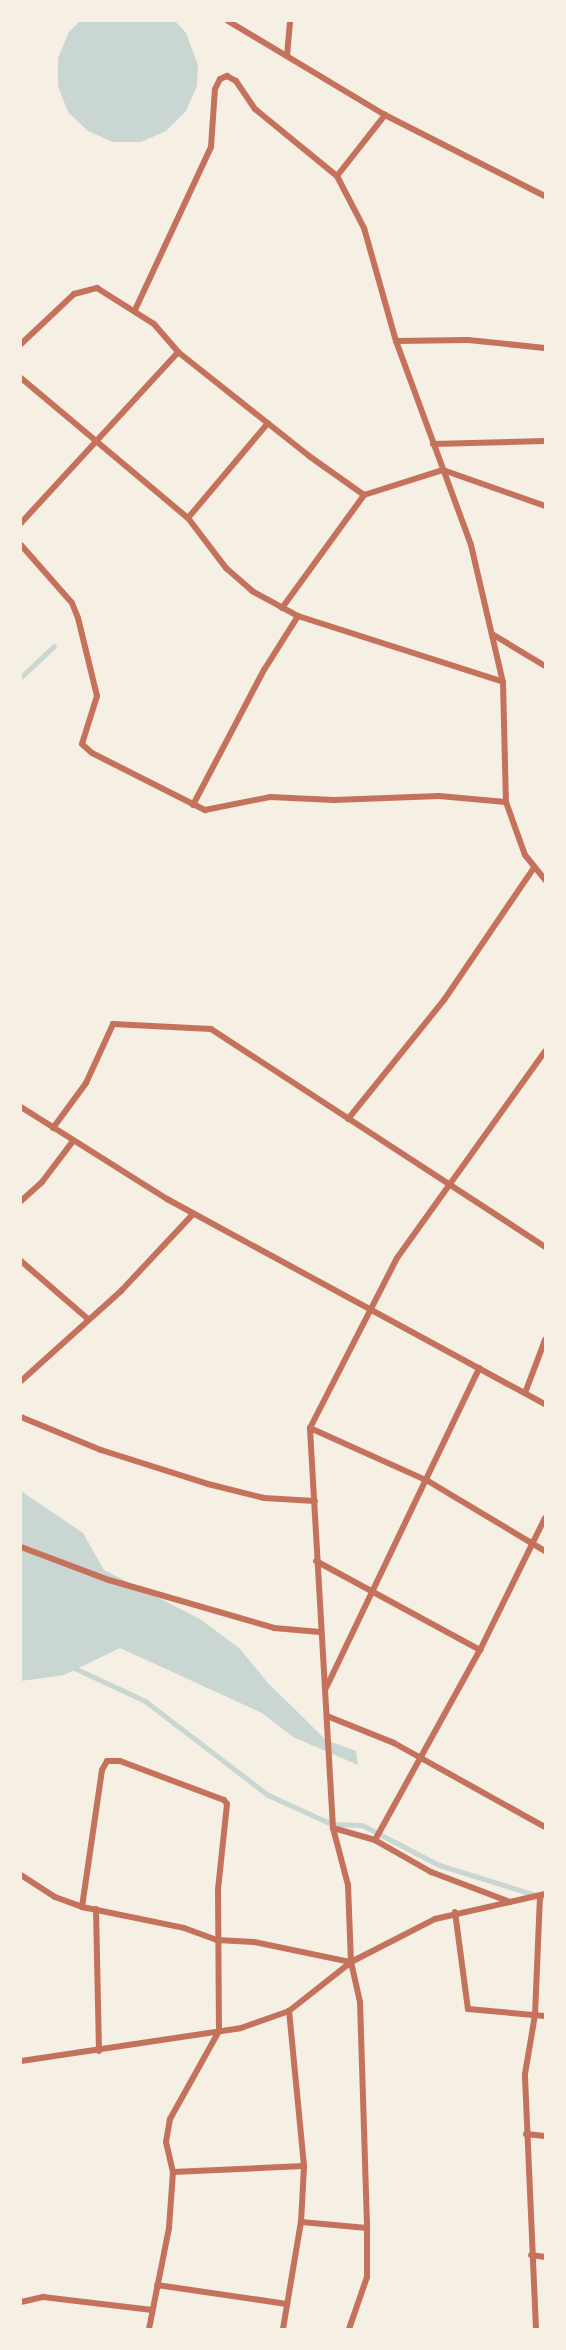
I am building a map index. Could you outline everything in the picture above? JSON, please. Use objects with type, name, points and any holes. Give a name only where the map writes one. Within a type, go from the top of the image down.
[{"type":"street","points":[[228,21],[385,115],[545,196]]},
{"type":"street","points":[[287,56],[290,21]]},
{"type":"street","points":[[135,310],[211,147],[215,88],[220,79],[227,76],[236,81],[255,109],[337,176],[367,237],[396,341],[471,545],[502,682],[506,802],[533,869],[545,880]]},
{"type":"street","points":[[337,176],[385,115]]},
{"type":"street","points":[[21,344],[57,308],[87,288],[97,288],[135,310],[178,352],[364,495]]},
{"type":"street","points":[[396,341],[468,340],[545,348]]},
{"type":"street","points":[[21,523],[178,352]]},
{"type":"street","points":[[21,378],[189,518],[226,567],[252,591],[298,616],[502,682]]},
{"type":"street","points":[[189,518],[268,423]]},
{"type":"street","points":[[433,444],[545,441]]},
{"type":"street","points":[[282,608],[364,495],[443,470],[545,506]]},
{"type":"street","points":[[21,545],[72,603],[78,618],[97,696],[82,744],[92,753],[205,810],[270,797],[334,800],[439,796],[506,802]]},
{"type":"street","points":[[194,805],[264,670],[298,616]]},
{"type":"street","points":[[492,634],[545,666]]},
{"type":"street","points":[[348,1119],[444,1000],[533,869]]},
{"type":"street","points":[[53,1128],[86,1083],[113,1024],[211,1029],[545,1247]]},
{"type":"street","points":[[349,2329],[367,2277],[360,2002],[351,1962],[348,1886],[333,1828],[310,1428],[369,1308],[397,1258],[545,1052]]},
{"type":"street","points":[[21,1107],[193,1214],[545,1404]]},
{"type":"street","points":[[21,1201],[42,1182],[73,1141]]},
{"type":"street","points":[[21,1381],[88,1318],[121,1292],[193,1214]]},
{"type":"street","points":[[21,1261],[88,1318]]},
{"type":"street","points":[[525,1393],[545,1340]]},
{"type":"street","points":[[325,1689],[428,1481],[479,1368]]},
{"type":"street","points":[[21,1417],[101,1450],[208,1484],[264,1498],[315,1501]]},
{"type":"street","points":[[310,1428],[428,1481],[545,1551]]},
{"type":"street","points":[[375,1840],[480,1650],[545,1518]]},
{"type":"street","points":[[21,1547],[109,1580],[274,1628],[320,1632]]},
{"type":"street","points":[[316,1561],[374,1590],[480,1650]]},
{"type":"street","points":[[327,1716],[373,1733],[545,1827]]},
{"type":"street","points":[[82,1907],[102,1770],[111,1759],[212,1793],[227,1804],[220,1859],[217,1940],[219,2031],[170,2119],[166,2142],[172,2172],[169,2228],[149,2329]]},
{"type":"street","points":[[333,1828],[375,1840],[431,1872],[510,1902]]},
{"type":"street","points":[[21,1875],[55,1897],[82,1907],[184,1928],[217,1940],[254,1942],[351,1962]]},
{"type":"street","points":[[21,2061],[219,2031],[289,2011],[351,1962],[455,1912],[542,1895],[535,2015],[525,2074],[531,2255],[536,2329]]},
{"type":"street","points":[[96,1909],[99,2051]]},
{"type":"street","points":[[455,1912],[468,2008],[545,2016]]},
{"type":"street","points":[[283,2329],[301,2222],[304,2166],[289,2011]]},
{"type":"street","points":[[526,2134],[545,2136]]},
{"type":"street","points":[[172,2172],[304,2166]]},
{"type":"street","points":[[301,2222],[367,2228]]},
{"type":"street","points":[[531,2255],[545,2257]]},
{"type":"street","points":[[157,2285],[287,2304]]},
{"type":"street","points":[[21,2302],[43,2297],[152,2310]]},
{"type":"shaded area","points":[[80,21],[175,21],[186,33],[198,65],[197,86],[186,111],[166,131],[141,142],[113,142],[88,131],[68,112],[58,86],[58,58],[69,32]]},
{"type":"shaded area","points":[[21,1491],[83,1533],[104,1570],[200,1619],[239,1648],[268,1683],[326,1740],[356,1751],[358,1765],[293,1737],[262,1713],[120,1648],[64,1675],[21,1681]]},
{"type":"waterway","points":[[21,677],[54,646]]},
{"type":"waterway","points":[[70,1666],[145,1701],[268,1795],[332,1824],[362,1825],[439,1865],[545,1898]]}]
